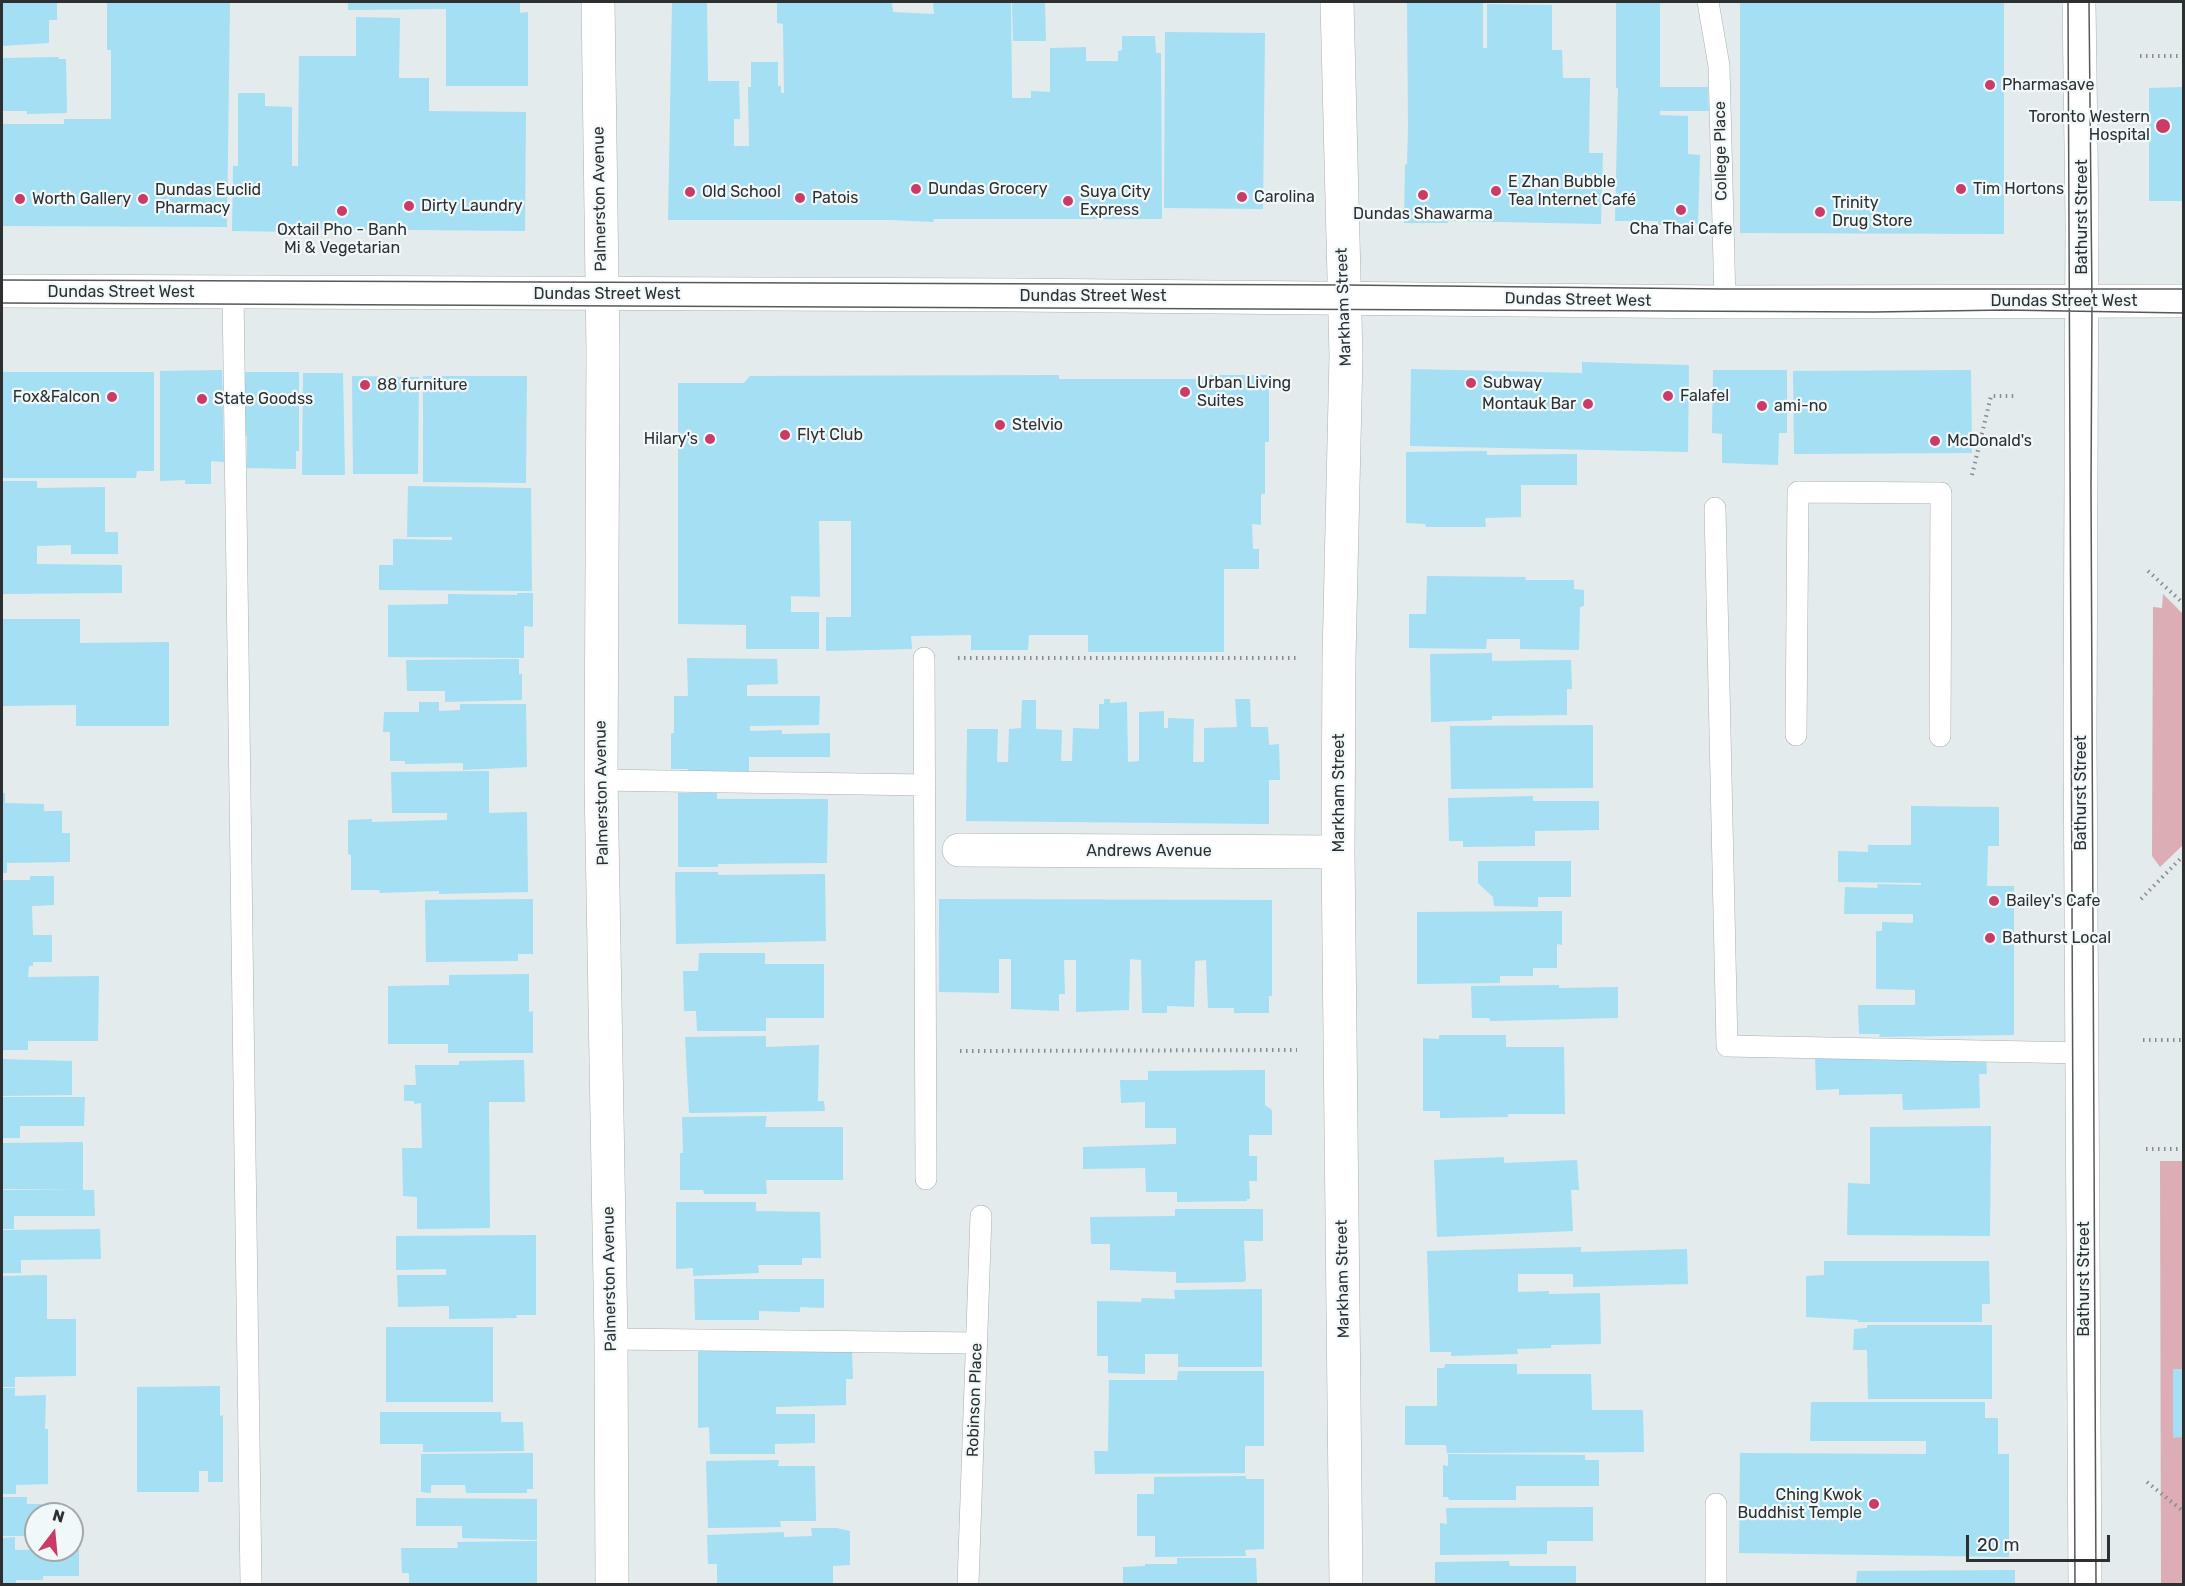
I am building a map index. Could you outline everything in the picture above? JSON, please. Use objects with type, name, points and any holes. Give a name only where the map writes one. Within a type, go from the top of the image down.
[{"type":"main road","name":"Palmerston Avenue","points":[[598,2],[601,293],[601,780],[611,1340],[612,1584]]},
{"type":"main road","name":"Markham Street","points":[[1337,2],[1346,356],[1339,658],[1338,852],[1346,1584]]},
{"type":"main road","name":"Bathurst Street","points":[[2079,2],[2082,197],[2080,737],[2085,1584]]},
{"type":"main road","name":"Dundas Street West","points":[[2,291],[601,293],[1725,302],[2184,301]]},
{"type":"main road","name":"Andrews Avenue","points":[[959,850],[1338,852]]},
{"type":"lane","name":"College Place","points":[[1708,2],[1719,66],[1725,302]]},
{"type":"lane","points":[[233,292],[251,1584]]},
{"type":"lane","points":[[1796,735],[1798,492],[1941,493],[1940,736]]},
{"type":"lane","points":[[1715,508],[1727,1046],[2083,1053]]},
{"type":"lane","points":[[924,658],[926,1179]]},
{"type":"lane","points":[[601,780],[925,785]]},
{"type":"lane","name":"Robinson Place","points":[[968,1584],[981,1216]]},
{"type":"lane","points":[[611,1340],[977,1342]]},
{"type":"lane","points":[[1716,1504],[1716,1584]]},
{"type":"path","points":[[2140,56],[2184,56]]},
{"type":"path","points":[[1941,493],[1972,477],[1991,396],[2017,396]]},
{"type":"path","points":[[2148,571],[2184,604]]},
{"type":"path","points":[[924,658],[1339,658]]},
{"type":"path","points":[[2141,899],[2184,855]]},
{"type":"path","points":[[2143,1040],[2184,1040]]},
{"type":"path","points":[[926,1051],[1341,1050]]},
{"type":"path","points":[[2146,1149],[2184,1149]]},
{"type":"path","points":[[2147,1482],[2184,1512]]},
{"type":"shaded area","points":[[2163,594],[2183,614],[2184,844],[2160,867],[2152,856],[2153,607],[2162,608]]},
{"type":"shaded area","points":[[2160,1161],[2183,1161],[2183,1584],[2161,1584]]},
{"type":"building","points":[[2,2],[57,2],[57,20],[49,20],[49,43],[2,46]]},
{"type":"building","points":[[107,2],[230,2],[227,227],[2,226],[2,124],[64,124],[64,119],[111,119],[111,50],[107,50]]},
{"type":"building","points":[[348,2],[520,2],[520,13],[528,12],[528,86],[446,86],[446,9],[348,10]]},
{"type":"building","points":[[672,2],[707,2],[708,81],[739,81],[740,119],[734,119],[734,146],[749,146],[748,87],[751,87],[751,62],[778,62],[778,86],[781,86],[781,93],[784,93],[783,24],[777,23],[777,2],[892,2],[893,12],[934,14],[933,2],[1011,2],[1012,98],[1031,98],[1031,91],[1050,92],[1050,48],[1086,47],[1086,61],[1118,61],[1118,51],[1122,50],[1122,36],[1155,36],[1156,53],[1161,53],[1162,219],[934,219],[933,222],[668,220]]},
{"type":"building","points":[[1045,2],[1046,41],[1013,41],[1012,3]]},
{"type":"building","points":[[1407,2],[1483,2],[1483,48],[1487,48],[1487,4],[1552,5],[1552,50],[1562,50],[1563,78],[1590,78],[1589,153],[1603,153],[1601,224],[1448,221],[1448,223],[1404,223],[1408,127]]},
{"type":"building","points":[[1616,2],[1660,2],[1660,87],[1708,87],[1709,111],[1660,111],[1660,115],[1688,116],[1688,154],[1700,155],[1698,224],[1658,225],[1658,221],[1615,221],[1618,88],[1616,88]]},
{"type":"building","points":[[1740,2],[2004,2],[2004,234],[1740,233]]},
{"type":"building","points":[[356,17],[400,18],[399,78],[429,78],[429,111],[526,112],[525,231],[296,229],[296,232],[232,231],[233,166],[238,166],[238,93],[265,93],[265,106],[292,107],[292,166],[298,166],[299,56],[356,56]]},
{"type":"building","points":[[1165,32],[1265,33],[1263,209],[1164,208]]},
{"type":"building","points":[[59,57],[58,59],[66,59],[67,113],[27,114],[27,111],[2,111],[2,58]]},
{"type":"building","points":[[2184,87],[2184,201],[2149,201],[2149,88]]},
{"type":"building","points":[[1582,362],[1689,365],[1688,452],[1410,446],[1411,369],[1582,373]]},
{"type":"building","points":[[222,370],[224,462],[211,461],[211,484],[185,484],[185,480],[160,481],[160,371]]},
{"type":"building","points":[[1713,370],[1787,370],[1787,433],[1779,433],[1778,465],[1722,463],[1722,434],[1712,433]]},
{"type":"building","points":[[1971,370],[1972,453],[1794,454],[1793,371]]},
{"type":"building","points":[[2,372],[154,372],[154,471],[137,471],[136,478],[2,478]]},
{"type":"building","points":[[240,372],[299,372],[299,451],[296,451],[296,469],[247,468],[247,436],[239,436]]},
{"type":"building","points":[[303,373],[343,373],[345,475],[302,475]]},
{"type":"building","points":[[1059,375],[1059,379],[1207,379],[1207,375],[1269,375],[1269,442],[1265,442],[1265,494],[1261,494],[1261,525],[1252,524],[1253,549],[1259,549],[1259,569],[1224,569],[1224,652],[1088,652],[1088,635],[1029,635],[1028,650],[971,650],[971,635],[911,636],[912,649],[826,651],[826,617],[851,617],[851,521],[819,521],[820,597],[791,596],[791,612],[819,612],[819,649],[746,649],[746,625],[678,624],[678,383],[744,383],[750,376]]},
{"type":"building","points":[[352,376],[419,377],[418,474],[353,474]]},
{"type":"building","points":[[423,376],[527,376],[526,483],[423,482]]},
{"type":"building","points":[[1487,451],[1487,455],[1577,454],[1577,485],[1521,485],[1521,517],[1485,518],[1486,527],[1426,527],[1425,524],[1406,523],[1406,452]]},
{"type":"building","points":[[2,481],[37,481],[37,488],[105,487],[105,532],[118,532],[118,554],[71,554],[71,545],[37,546],[37,564],[122,565],[122,593],[2,594]]},
{"type":"building","points":[[408,486],[531,488],[532,591],[379,590],[379,565],[393,565],[393,539],[452,540],[452,537],[407,537]]},
{"type":"building","points":[[1427,576],[1574,580],[1574,589],[1584,590],[1584,606],[1580,607],[1579,650],[1520,649],[1520,639],[1487,639],[1486,649],[1409,648],[1409,614],[1426,614]]},
{"type":"building","points":[[517,593],[533,593],[533,627],[524,626],[524,658],[388,657],[388,605],[448,604],[448,594],[517,595]]},
{"type":"building","points":[[2,619],[80,619],[80,643],[169,642],[169,726],[76,726],[76,705],[2,706]]},
{"type":"building","points":[[1492,653],[1492,661],[1571,660],[1572,689],[1567,689],[1567,715],[1492,716],[1492,720],[1431,722],[1430,654]]},
{"type":"building","points":[[687,658],[777,659],[778,684],[747,685],[747,696],[820,696],[819,725],[750,726],[750,731],[782,730],[782,734],[830,733],[830,757],[749,757],[749,773],[688,773],[688,769],[671,769],[674,696],[688,696]]},
{"type":"building","points":[[519,659],[519,674],[522,674],[522,700],[445,702],[445,691],[407,691],[406,660]]},
{"type":"building","points":[[1104,699],[1110,699],[1110,703],[1127,702],[1128,762],[1139,761],[1139,712],[1164,711],[1164,728],[1168,728],[1168,718],[1194,719],[1193,762],[1204,762],[1204,728],[1237,727],[1235,699],[1250,699],[1251,727],[1268,727],[1269,745],[1279,744],[1280,780],[1269,780],[1269,824],[966,821],[967,729],[998,729],[997,762],[1008,762],[1009,729],[1021,728],[1022,700],[1036,700],[1036,729],[1062,730],[1061,761],[1072,761],[1073,728],[1099,729],[1099,704],[1104,704]]},
{"type":"building","points":[[419,702],[439,702],[439,711],[460,710],[460,704],[526,704],[527,767],[463,770],[463,763],[405,764],[405,761],[390,761],[390,732],[383,732],[384,712],[419,712]]},
{"type":"building","points":[[1593,725],[1593,788],[1451,789],[1450,726]]},
{"type":"building","points":[[489,771],[489,813],[527,812],[528,892],[439,894],[439,891],[380,893],[379,890],[351,890],[348,820],[372,819],[372,822],[447,820],[447,813],[392,813],[391,772]]},
{"type":"building","points":[[2,793],[5,793],[5,803],[44,804],[44,811],[62,811],[62,833],[70,833],[70,862],[7,863],[7,873],[2,873]]},
{"type":"building","points":[[678,793],[717,793],[717,799],[828,799],[827,863],[718,864],[718,867],[678,867]]},
{"type":"building","points":[[1533,796],[1533,801],[1599,801],[1599,830],[1535,831],[1535,846],[1463,847],[1463,841],[1449,841],[1448,798]]},
{"type":"building","points":[[1911,806],[1999,807],[1999,846],[1988,846],[1987,886],[2014,886],[2014,1035],[1879,1037],[1880,1034],[1859,1034],[1858,1005],[1915,1005],[1915,990],[1876,989],[1876,931],[1882,931],[1882,922],[1913,923],[1913,914],[1844,914],[1845,887],[1878,888],[1877,884],[1921,885],[1921,883],[1838,882],[1838,851],[1868,852],[1868,845],[1911,845]]},
{"type":"building","points":[[1478,861],[1571,861],[1571,897],[1538,897],[1538,907],[1494,906],[1493,897],[1478,883]]},
{"type":"building","points":[[675,872],[718,872],[718,875],[825,874],[826,941],[676,944]]},
{"type":"building","points":[[30,876],[54,876],[54,905],[32,906],[33,935],[52,935],[52,962],[33,962],[33,966],[29,966],[28,977],[99,976],[98,1041],[28,1041],[28,1050],[2,1050],[2,880],[30,880]]},
{"type":"building","points":[[533,899],[533,954],[518,954],[518,961],[426,962],[425,900]]},
{"type":"building","points":[[939,899],[1272,900],[1272,996],[1269,996],[1269,1013],[1234,1013],[1234,1008],[1208,1008],[1206,960],[1195,961],[1194,1007],[1167,1006],[1167,1013],[1142,1013],[1141,960],[1130,959],[1129,1010],[1076,1012],[1076,960],[1064,960],[1065,994],[1059,994],[1059,1011],[1011,1009],[1011,959],[999,959],[999,993],[939,992]]},
{"type":"building","points":[[1562,911],[1562,945],[1557,944],[1557,968],[1533,968],[1533,976],[1500,976],[1500,983],[1417,984],[1417,912]]},
{"type":"building","points":[[699,953],[765,953],[765,964],[824,964],[824,1018],[766,1018],[766,1031],[697,1031],[696,1011],[684,1011],[683,971],[698,971]]},
{"type":"building","points":[[529,974],[529,1012],[533,1011],[533,1053],[448,1053],[448,1044],[388,1044],[388,986],[449,985],[449,975]]},
{"type":"building","points":[[1559,985],[1559,988],[1618,987],[1618,1018],[1490,1021],[1489,1018],[1472,1018],[1471,986]]},
{"type":"building","points":[[1439,1035],[1506,1035],[1506,1047],[1564,1047],[1565,1114],[1508,1114],[1508,1117],[1440,1118],[1440,1111],[1423,1111],[1423,1038],[1439,1039]]},
{"type":"building","points":[[766,1036],[766,1047],[819,1045],[818,1101],[824,1101],[825,1111],[689,1113],[685,1037]]},
{"type":"building","points":[[1815,1054],[1986,1056],[1987,1074],[1979,1074],[1980,1108],[1903,1110],[1902,1094],[1839,1095],[1839,1089],[1816,1090]]},
{"type":"building","points":[[2,1059],[72,1061],[72,1095],[2,1096]]},
{"type":"building","points":[[524,1060],[525,1102],[489,1102],[490,1228],[417,1229],[417,1197],[403,1196],[402,1148],[422,1148],[421,1103],[414,1104],[414,1101],[404,1101],[404,1085],[416,1085],[415,1065],[459,1065],[459,1061]]},
{"type":"building","points":[[1265,1070],[1265,1105],[1272,1110],[1272,1135],[1249,1135],[1249,1156],[1257,1156],[1257,1181],[1249,1181],[1250,1199],[1247,1201],[1177,1202],[1177,1192],[1146,1192],[1145,1168],[1083,1169],[1083,1147],[1176,1144],[1176,1128],[1145,1128],[1145,1102],[1121,1103],[1120,1080],[1148,1080],[1148,1071]]},
{"type":"building","points":[[2,1097],[85,1097],[84,1126],[20,1126],[20,1138],[2,1138]]},
{"type":"building","points":[[767,1116],[765,1127],[843,1127],[843,1180],[766,1180],[767,1194],[704,1194],[703,1190],[680,1190],[680,1153],[683,1153],[682,1117]]},
{"type":"building","points":[[1991,1126],[1990,1236],[1847,1235],[1848,1183],[1870,1184],[1870,1127]]},
{"type":"building","points":[[83,1142],[83,1190],[94,1190],[95,1216],[14,1216],[14,1229],[2,1229],[2,1190],[79,1190],[2,1189],[2,1143]]},
{"type":"building","points":[[1504,1157],[1504,1163],[1577,1160],[1579,1190],[1571,1190],[1573,1231],[1437,1237],[1434,1160]]},
{"type":"building","points":[[676,1202],[756,1202],[756,1211],[820,1212],[821,1258],[802,1258],[802,1265],[758,1265],[759,1273],[693,1276],[693,1268],[676,1269]]},
{"type":"building","points":[[1175,1209],[1263,1209],[1263,1241],[1244,1241],[1246,1280],[1244,1282],[1176,1283],[1176,1272],[1110,1270],[1110,1244],[1091,1244],[1090,1217],[1175,1216]]},
{"type":"building","points":[[100,1229],[101,1259],[21,1260],[21,1273],[2,1273],[2,1230]]},
{"type":"building","points":[[536,1235],[536,1315],[516,1315],[517,1318],[449,1319],[449,1306],[398,1307],[397,1275],[446,1275],[446,1269],[396,1270],[396,1236]]},
{"type":"building","points":[[1581,1247],[1581,1252],[1687,1249],[1688,1284],[1573,1287],[1573,1274],[1518,1274],[1518,1292],[1600,1293],[1601,1344],[1551,1345],[1551,1348],[1517,1349],[1518,1354],[1451,1356],[1451,1352],[1430,1352],[1427,1251]]},
{"type":"building","points":[[1824,1261],[1989,1261],[1990,1304],[1982,1304],[1982,1322],[1858,1322],[1858,1320],[1806,1317],[1806,1276],[1824,1275]]},
{"type":"building","points":[[47,1275],[47,1319],[76,1319],[76,1376],[15,1377],[15,1387],[2,1387],[2,1276]]},
{"type":"building","points":[[694,1279],[824,1279],[824,1308],[800,1307],[800,1312],[759,1311],[759,1320],[695,1320]]},
{"type":"building","points":[[1262,1289],[1262,1367],[1178,1367],[1178,1354],[1145,1354],[1145,1374],[1108,1373],[1108,1356],[1097,1356],[1097,1301],[1141,1302],[1142,1298],[1175,1299],[1174,1290]]},
{"type":"building","points":[[1867,1325],[1992,1325],[1992,1399],[1868,1399],[1867,1350],[1853,1350],[1854,1329],[1867,1328]]},
{"type":"building","points":[[386,1327],[493,1327],[493,1402],[386,1402]]},
{"type":"building","points":[[775,1343],[775,1352],[852,1351],[853,1379],[846,1379],[846,1405],[776,1407],[776,1414],[815,1414],[815,1443],[775,1444],[775,1454],[710,1454],[709,1427],[698,1428],[698,1344]]},
{"type":"building","points":[[1445,1364],[1517,1364],[1517,1374],[1591,1374],[1592,1410],[1643,1410],[1644,1452],[1447,1453],[1446,1445],[1405,1445],[1405,1406],[1437,1406],[1437,1368],[1444,1368]]},
{"type":"building","points":[[2173,1369],[2184,1369],[2184,1437],[2173,1438]]},
{"type":"building","points":[[1178,1371],[1264,1371],[1264,1446],[1245,1446],[1245,1473],[1095,1474],[1094,1451],[1108,1451],[1109,1380],[1177,1380]]},
{"type":"building","points":[[220,1386],[220,1416],[223,1415],[223,1482],[208,1482],[208,1471],[199,1471],[199,1492],[137,1492],[137,1387]]},
{"type":"building","points":[[2,1388],[15,1388],[15,1396],[46,1395],[48,1484],[16,1485],[16,1494],[2,1494]]},
{"type":"building","name":"Ching Kwok Buddhist Temple","points":[[1811,1402],[1985,1402],[1985,1418],[1998,1418],[1998,1454],[2009,1454],[2009,1557],[1739,1553],[1740,1453],[1926,1454],[1926,1441],[1810,1441]]},
{"type":"building","points":[[380,1412],[501,1412],[501,1422],[523,1422],[524,1451],[423,1452],[423,1444],[380,1444]]},
{"type":"building","points":[[533,1453],[533,1489],[527,1489],[527,1493],[466,1493],[465,1485],[431,1485],[431,1493],[421,1492],[421,1454]]},
{"type":"building","points":[[1448,1454],[1585,1455],[1585,1460],[1599,1460],[1599,1486],[1516,1486],[1516,1500],[1449,1500],[1448,1497],[1443,1497],[1443,1465],[1448,1466]]},
{"type":"building","points":[[779,1460],[778,1466],[815,1466],[816,1521],[780,1521],[781,1527],[708,1528],[706,1461]]},
{"type":"building","points":[[1246,1476],[1246,1479],[1264,1479],[1264,1549],[1245,1550],[1246,1556],[1155,1557],[1155,1536],[1137,1536],[1137,1494],[1154,1494],[1154,1477]]},
{"type":"building","points":[[2,1497],[27,1497],[27,1502],[24,1502],[24,1536],[2,1536]]},
{"type":"building","points":[[416,1498],[537,1499],[537,1540],[462,1538],[462,1526],[416,1526]]},
{"type":"building","points":[[1593,1507],[1593,1541],[1547,1541],[1547,1554],[1440,1555],[1440,1523],[1447,1524],[1446,1508]]},
{"type":"building","points":[[811,1528],[837,1528],[850,1531],[850,1565],[833,1566],[833,1584],[717,1584],[717,1564],[708,1564],[707,1535],[784,1532],[784,1537],[812,1536]]},
{"type":"building","points":[[15,1537],[15,1550],[24,1550],[24,1562],[79,1562],[79,1576],[43,1576],[43,1580],[16,1580],[16,1584],[2,1584],[2,1538]]},
{"type":"building","points":[[537,1541],[537,1584],[409,1584],[409,1573],[402,1573],[401,1548],[458,1548],[457,1542]]},
{"type":"building","points":[[1177,1558],[1256,1558],[1257,1584],[1123,1584],[1123,1567],[1177,1564]]},
{"type":"building","points":[[1509,1561],[1510,1566],[1576,1566],[1576,1584],[1435,1584],[1435,1562]]},
{"type":"building","points":[[2015,1570],[2015,1584],[1856,1584],[1857,1571]]},
{"type":"tram line","points":[[2068,2],[2075,1584]]},
{"type":"tram line","points":[[2089,2],[2096,1584]]},
{"type":"tram line","points":[[2,280],[1344,285],[1724,289],[2184,289]]},
{"type":"tram line","points":[[2,303],[1874,312],[2006,310],[2184,313]]},
{"type":"place","name":"Pharmasave","points":[[1990,85]]},
{"type":"place","name":"Toronto Western Hospital","points":[[2163,126]]},
{"type":"place","name":"Dundas Grocery","points":[[916,189]]},
{"type":"place","name":"Tim Hortons","points":[[1961,189]]},
{"type":"place","name":"E Zhan Bubble Tea Internet Café","points":[[1496,191]]},
{"type":"place","name":"Old School","points":[[690,192]]},
{"type":"place","name":"Dundas Shawarma","points":[[1423,195]]},
{"type":"place","name":"Carolina","points":[[1242,197]]},
{"type":"place","name":"Patois","points":[[800,198]]},
{"type":"place","name":"Worth Gallery","points":[[20,199]]},
{"type":"place","name":"Dundas Euclid Pharmacy","points":[[143,199]]},
{"type":"place","name":"Suya City Express","points":[[1068,201]]},
{"type":"place","name":"Dirty Laundry","points":[[409,206]]},
{"type":"place","name":"Cha Thai Cafe","points":[[1681,210]]},
{"type":"place","name":"Oxtail Pho - Banh Mi & Vegetarian","points":[[342,211]]},
{"type":"place","name":"Trinity Drug Store","points":[[1820,212]]},
{"type":"place","name":"Subway","points":[[1471,383]]},
{"type":"place","name":"88 furniture","points":[[365,385]]},
{"type":"place","name":"Urban Living Suites","points":[[1185,392]]},
{"type":"place","name":"Falafel","points":[[1668,396]]},
{"type":"place","name":"Fox&Falcon","points":[[112,397]]},
{"type":"place","name":"State Goodss","points":[[202,399]]},
{"type":"place","name":"Montauk Bar","points":[[1588,404]]},
{"type":"place","name":"ami-no","points":[[1762,406]]},
{"type":"place","name":"Stelvio","points":[[1000,425]]},
{"type":"place","name":"Flyt Club","points":[[785,435]]},
{"type":"place","name":"Hilary's","points":[[710,439]]},
{"type":"place","name":"McDonald's","points":[[1935,441]]},
{"type":"place","name":"Bailey's Cafe","points":[[1994,901]]},
{"type":"place","name":"Bathurst Local","points":[[1990,938]]},
{"type":"place","name":"Ching Kwok Buddhist Temple","points":[[1874,1504]]}]
